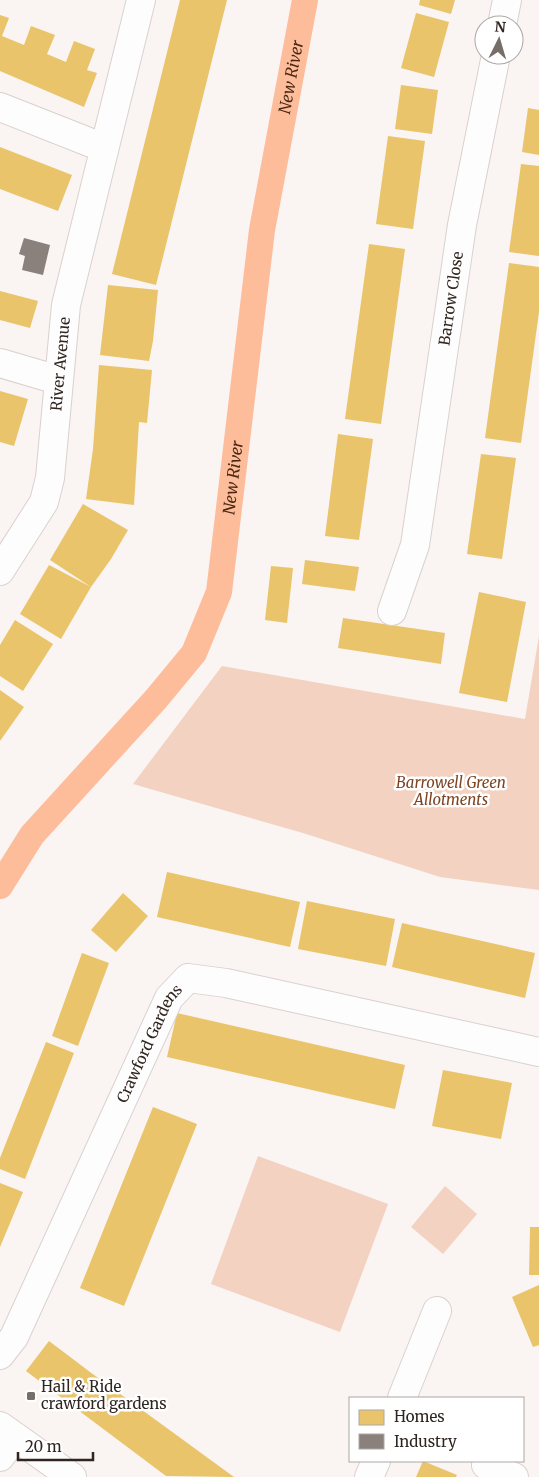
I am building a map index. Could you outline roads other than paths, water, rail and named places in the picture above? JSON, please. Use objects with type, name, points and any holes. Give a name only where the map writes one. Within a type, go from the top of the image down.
[{"type":"street","name":"River Avenue","points":[[0,571],[44,502],[50,478],[66,305],[141,0]]},
{"type":"street","points":[[504,15],[507,0]]},
{"type":"street","name":"Barrow Close","points":[[392,611],[415,545],[462,225],[494,65]]},
{"type":"street","points":[[0,107],[104,148]]},
{"type":"street","points":[[0,363],[58,380]]},
{"type":"street","name":"Crawford Gardens","points":[[0,1355],[14,1337],[169,998],[188,978],[226,983],[539,1052]]},
{"type":"street","points":[[402,1397],[437,1311]]},
{"type":"street","points":[[5,1440],[72,1477]]},
{"type":"street","points":[[369,1477],[376,1462]]},
{"type":"street","points":[[486,1465],[514,1477]]},
{"type":"waterway","name":"New River","points":[[0,886],[32,835],[156,699],[194,653],[219,592],[262,230],[305,0]]},
{"type":"place","name":"Hail & Ride crawford gardens","points":[[31,1396]]},
{"type":"park label","name":"Barrowell Green Allotments","points":[[451,792]]}]
